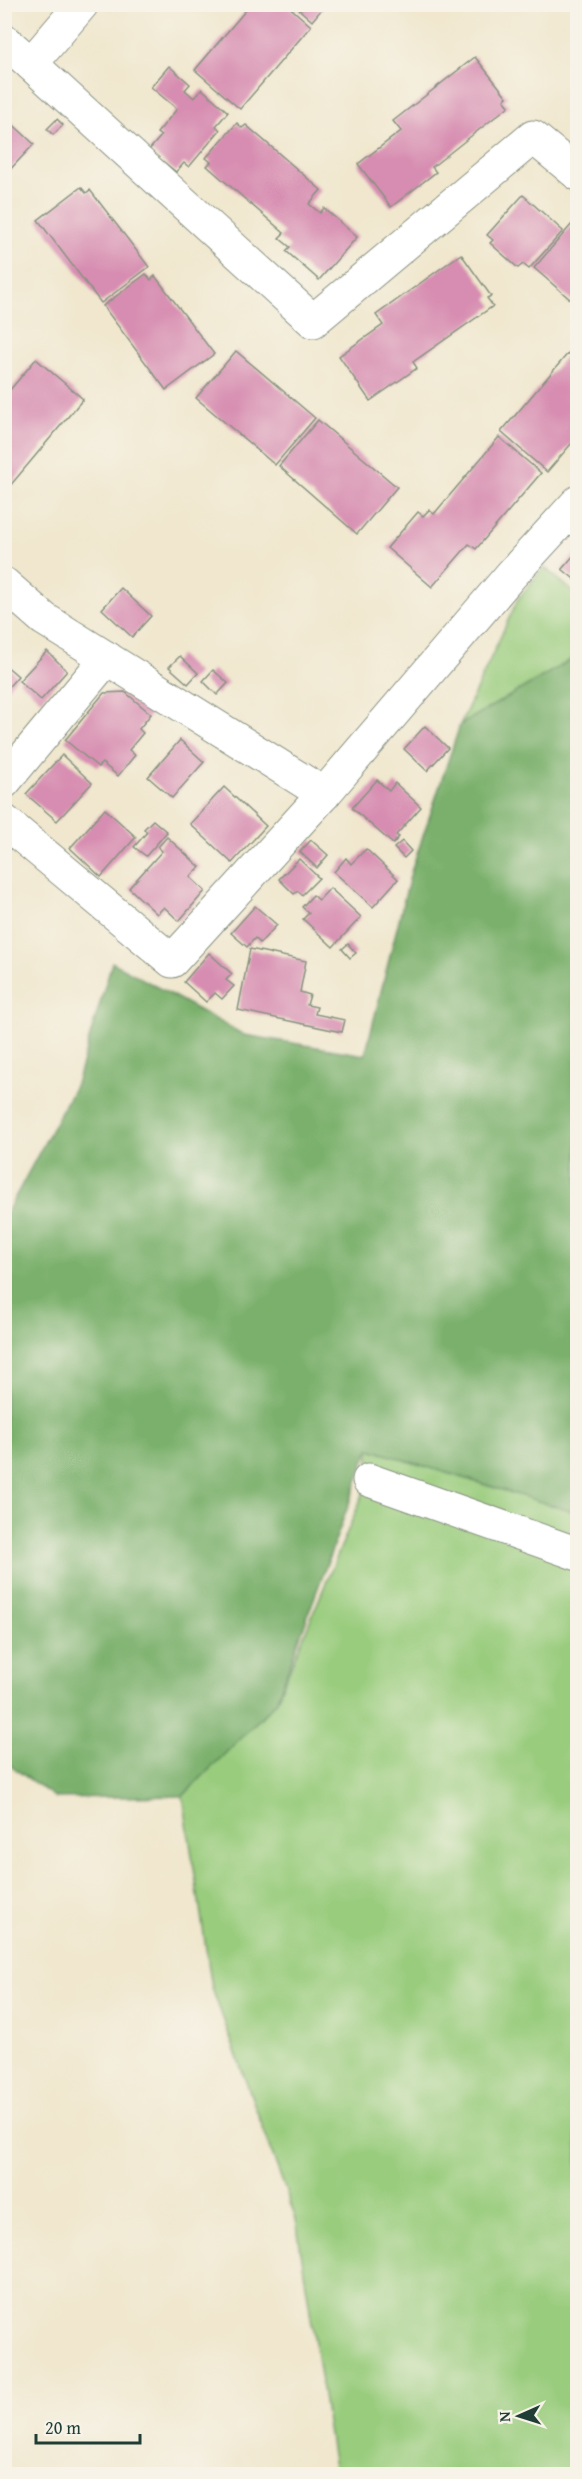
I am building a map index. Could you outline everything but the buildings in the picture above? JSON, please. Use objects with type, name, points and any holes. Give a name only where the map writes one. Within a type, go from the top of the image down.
[{"type":"street","points":[[31,64],[82,4]]},
{"type":"street","points":[[4,40],[312,321],[533,137],[578,174]]},
{"type":"street","points":[[4,821],[172,961],[324,795],[511,575],[578,502]]},
{"type":"street","points":[[4,584],[44,619],[324,795]]},
{"type":"street","points":[[4,782],[107,658]]},
{"type":"street","points":[[369,1480],[578,1554]]},
{"type":"green space","points":[[544,567],[577,595],[577,658],[460,725],[518,599]]},
{"type":"green space","points":[[577,658],[577,1513],[369,1449],[276,1702],[183,1796],[56,1798],[5,1762],[5,1216],[76,1084],[112,962],[244,1035],[365,1055],[411,872],[460,725]]},
{"type":"green space","points":[[369,1449],[577,1513],[577,2474],[335,2474],[296,2219],[212,1988],[183,1796],[276,1702],[369,1480]]}]
